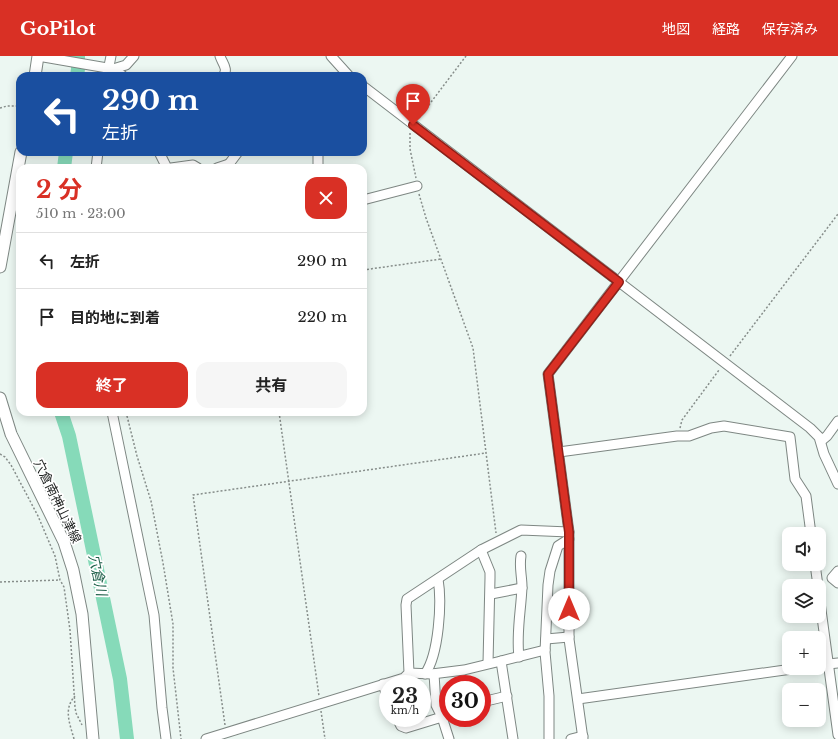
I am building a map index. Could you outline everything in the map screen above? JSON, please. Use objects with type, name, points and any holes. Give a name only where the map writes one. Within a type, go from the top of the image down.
[{"type":"main road","points":[[36,72],[41,56]]},
{"type":"main road","points":[[0,267],[3,230],[16,174]]},
{"type":"main road","name":"穴倉南神山津線","points":[[0,398],[11,434],[64,542],[73,570],[82,614],[93,739]]},
{"type":"street","points":[[41,56],[108,70],[126,65],[134,56]]},
{"type":"street","points":[[108,70],[111,56]]},
{"type":"street","points":[[220,56],[226,69],[225,72]]},
{"type":"street","points":[[331,56],[346,72]]},
{"type":"street","points":[[571,739],[583,738],[569,636],[569,536],[548,374],[792,56]]},
{"type":"street","points":[[367,89],[810,428],[820,437],[824,454],[838,484]]},
{"type":"street","points":[[367,199],[417,186]]},
{"type":"street","points":[[113,416],[154,615],[166,739]]},
{"type":"street","points":[[821,440],[827,436],[838,421]]},
{"type":"street","points":[[559,452],[689,436],[711,428],[724,426],[790,437],[795,479],[806,496],[810,527]]},
{"type":"street","points":[[545,650],[464,670],[429,674],[408,673],[407,599],[481,550],[521,530],[569,536]]},
{"type":"street","points":[[549,739],[549,696],[545,650],[548,585],[550,571],[558,546],[569,536]]},
{"type":"street","points":[[481,550],[490,572],[491,594],[488,664]]},
{"type":"street","points":[[519,656],[518,629],[522,588],[519,564],[521,556]]},
{"type":"street","points":[[826,581],[836,577]]},
{"type":"street","points":[[438,579],[439,588],[436,643],[429,668],[429,674],[436,705],[439,708]]},
{"type":"street","points":[[491,594],[522,588]]},
{"type":"street","points":[[546,639],[569,636]]},
{"type":"street","points":[[501,661],[513,739]]},
{"type":"street","points":[[826,665],[838,662]]},
{"type":"street","points":[[578,699],[782,670]]},
{"type":"street","points":[[826,675],[838,735]]},
{"type":"street","points":[[206,739],[379,686]]},
{"type":"street","points":[[491,700],[507,696]]},
{"type":"street","points":[[446,727],[449,739]]},
{"type":"path","points":[[466,56],[413,125],[409,134],[417,186],[426,218],[473,348],[497,543]]},
{"type":"path","points":[[0,108],[16,106]]},
{"type":"path","points":[[680,437],[682,420],[838,214]]},
{"type":"path","points":[[367,269],[441,259]]},
{"type":"path","points":[[127,416],[151,501],[163,563],[173,624],[173,668],[181,739]]},
{"type":"path","points":[[280,416],[325,739]]},
{"type":"path","points":[[226,733],[193,495],[486,453]]},
{"type":"path","points":[[0,454],[5,457],[11,465],[38,516],[54,556],[60,580],[64,587],[70,630],[76,713],[83,727]]},
{"type":"path","points":[[0,582],[60,580]]},
{"type":"path","points":[[74,739],[68,715],[68,706],[75,696]]},
{"type":"waterway","name":"穴倉川","points":[[78,56],[78,72]]},
{"type":"waterway","name":"穴倉川","points":[[64,164],[66,156]]},
{"type":"waterway","name":"穴倉川","points":[[62,416],[69,436],[120,679],[127,739]]},
{"type":"route","points":[[413,125],[619,282],[548,374],[569,532],[569,609]]}]
